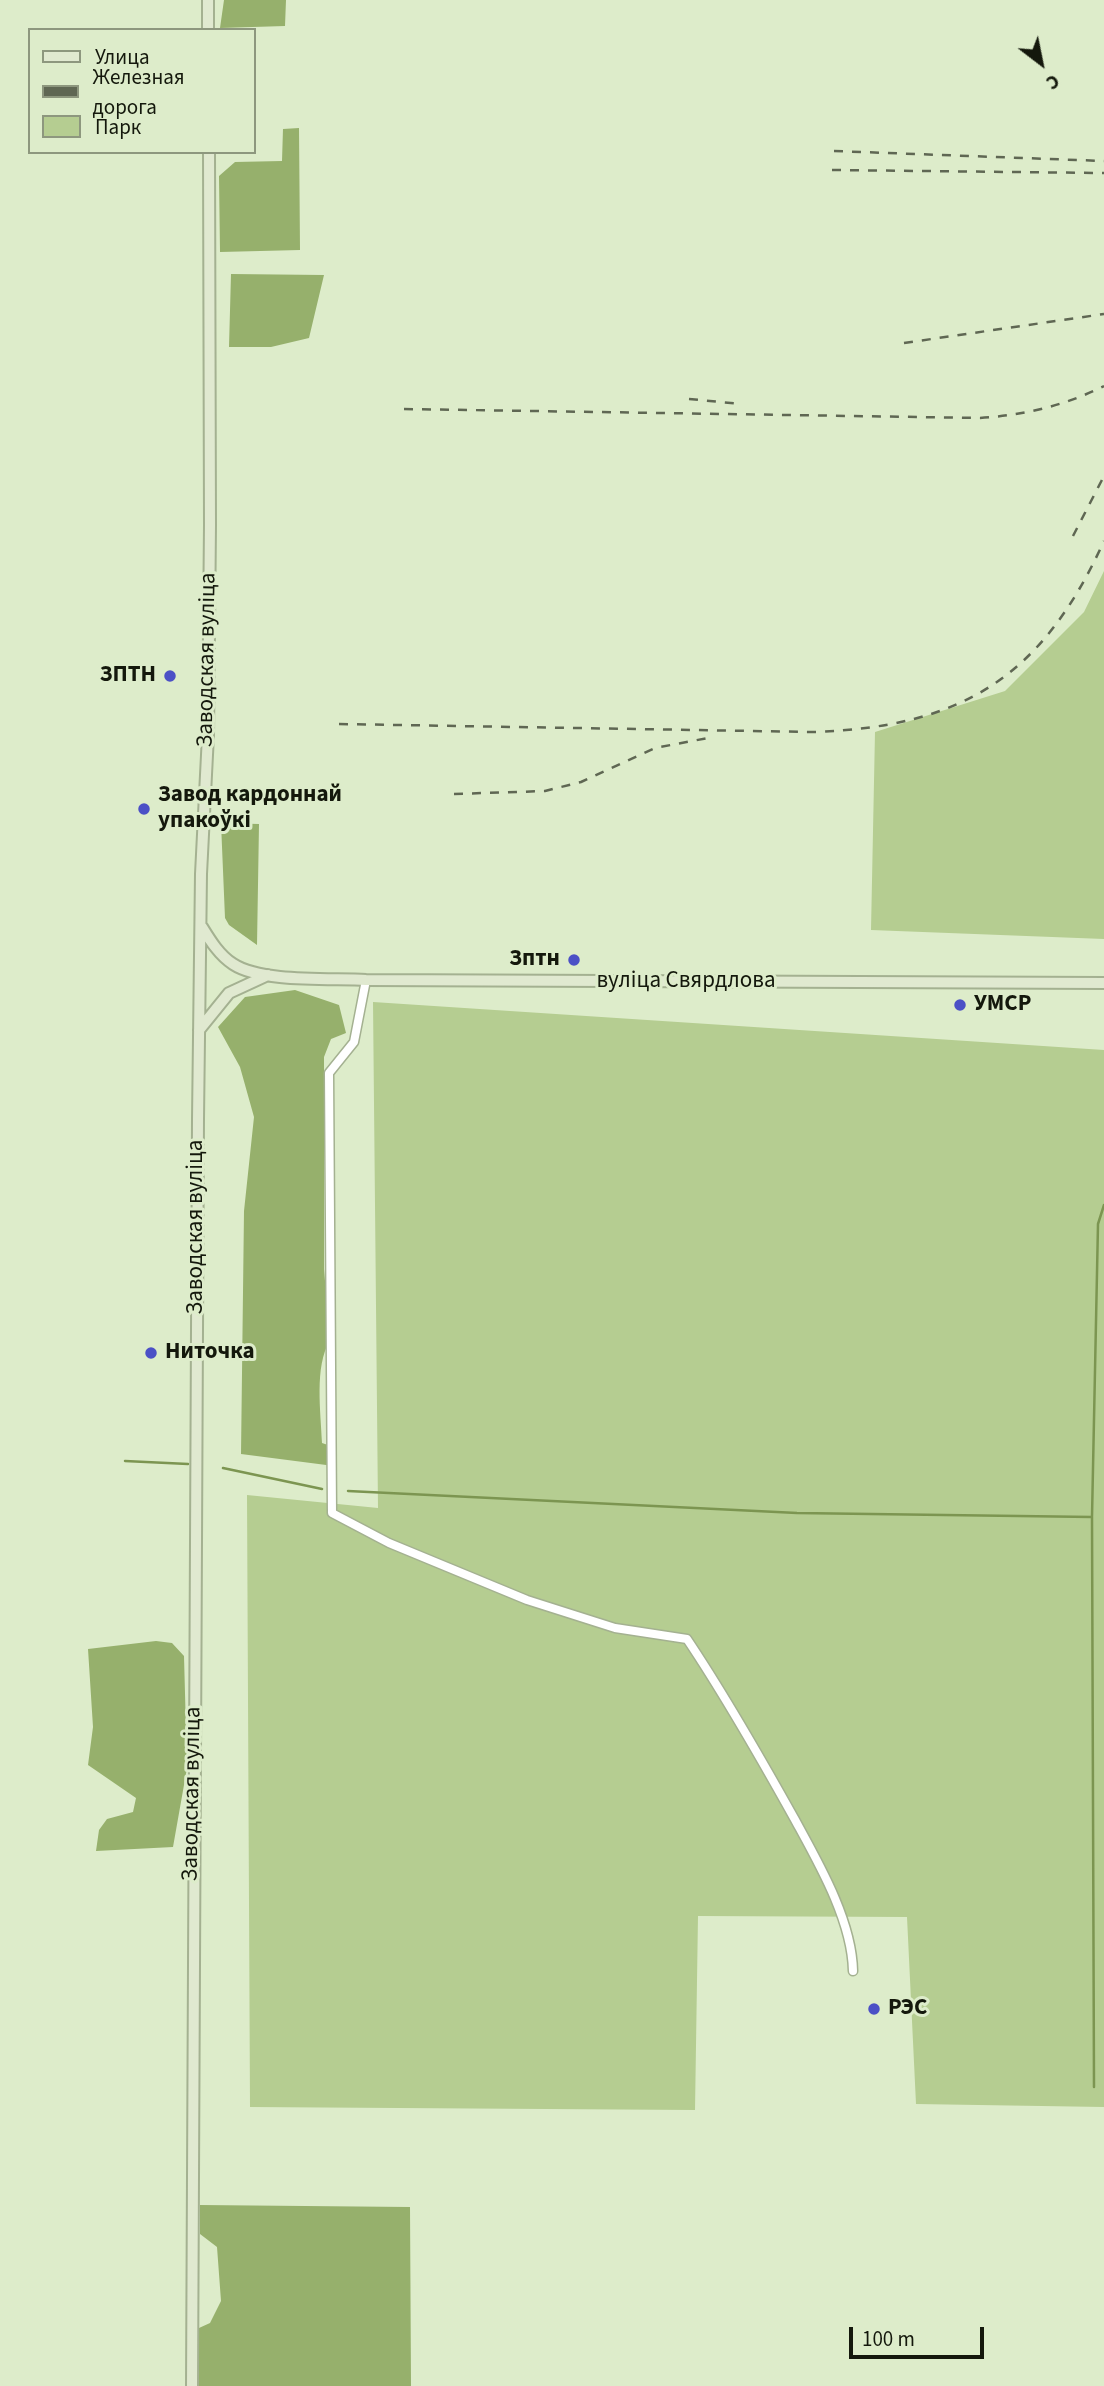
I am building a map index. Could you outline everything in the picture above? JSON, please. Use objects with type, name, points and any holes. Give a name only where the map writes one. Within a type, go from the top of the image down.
[{"type":"main road","points":[[208,0],[208,28]]},
{"type":"main road","name":"Заводская вуліца","points":[[192,2386],[199,1031],[208,722],[209,154]]},
{"type":"main road","points":[[202,927],[217,949],[233,965],[268,975]]},
{"type":"main road","points":[[199,1031],[229,993],[268,975]]},
{"type":"main road","name":"вуліца Свярдлова","points":[[268,975],[366,980],[1104,983]]},
{"type":"street","points":[[366,980],[354,1042],[329,1073],[332,1513],[389,1543],[527,1601],[615,1628],[687,1639],[740,1720],[820,1864],[853,1948],[853,1971]]},
{"type":"green space","points":[[224,0],[286,0],[285,26],[220,28]]},
{"type":"green space","points":[[299,128],[300,250],[220,252],[219,176],[235,162],[282,161],[283,129]]},
{"type":"green space","points":[[231,274],[324,275],[309,338],[271,347],[229,347]]},
{"type":"green space","points":[[1104,571],[1104,939],[871,930],[875,732],[1005,691],[1084,612]]},
{"type":"green space","points":[[221,823],[259,824],[257,945],[229,925],[225,918]]},
{"type":"green space","points":[[295,990],[339,1005],[346,1033],[331,1039],[324,1057],[324,1269],[330,1340],[322,1363],[320,1404],[322,1443],[337,1448],[334,1466],[241,1454],[244,1211],[254,1117],[240,1067],[218,1027],[245,997]]},
{"type":"green space","points":[[373,1002],[1104,1050],[1104,2107],[916,2104],[907,1917],[698,1916],[695,2110],[250,2107],[247,1495],[378,1508]]},
{"type":"green space","points":[[156,1641],[172,1643],[184,1656],[187,1768],[173,1847],[96,1851],[99,1830],[107,1819],[133,1812],[136,1798],[88,1765],[93,1727],[88,1649]]},
{"type":"green space","points":[[200,2205],[410,2207],[411,2386],[199,2386],[196,2379],[199,2328],[210,2323],[221,2301],[217,2247],[200,2234]]},
{"type":"waterway","points":[[1094,2087],[1092,1517],[1098,1224],[1104,1205]]},
{"type":"waterway","points":[[125,1461],[188,1464]]},
{"type":"waterway","points":[[223,1468],[322,1489]]},
{"type":"waterway","points":[[348,1491],[797,1513],[1092,1517]]},
{"type":"railway","points":[[834,151],[1104,161]]},
{"type":"railway","points":[[832,170],[1104,173]]},
{"type":"railway","points":[[904,343],[1104,314]]},
{"type":"railway","points":[[404,409],[980,418],[1044,408],[1104,386]]},
{"type":"railway","points":[[689,399],[741,404]]},
{"type":"railway","points":[[1073,536],[1104,476]]},
{"type":"railway","points":[[339,724],[813,732],[866,728],[913,719],[955,705],[992,686],[1024,660],[1053,628],[1080,588],[1104,541]]},
{"type":"railway","points":[[454,794],[545,791],[581,782],[655,748],[708,738]]},
{"type":"place","name":"ЗПТН","points":[[170,676]]},
{"type":"place","name":"Завод кардоннай упакоўкі","points":[[144,809]]},
{"type":"place","name":"Зптн","points":[[574,960]]},
{"type":"place","name":"УМСР","points":[[960,1005]]},
{"type":"place","name":"Ниточка","points":[[151,1353]]},
{"type":"place","name":"РЭС","points":[[874,2009]]}]
